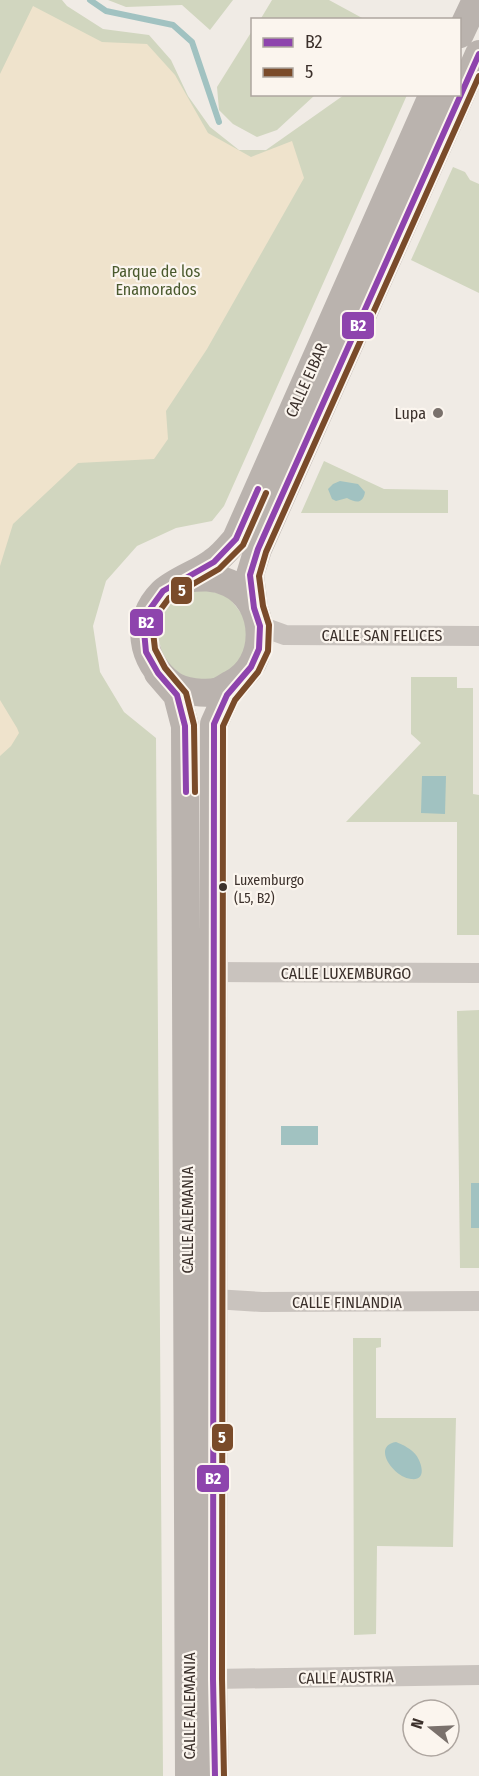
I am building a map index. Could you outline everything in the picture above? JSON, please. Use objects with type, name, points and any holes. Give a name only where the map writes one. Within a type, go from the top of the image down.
[{"type":"main road","points":[[461,30],[476,1]]},
{"type":"main road","name":"CALLE EIBAR","points":[[461,94],[479,54]]},
{"type":"main road","name":"CALLE EIBAR","points":[[185,579],[214,562],[236,539],[432,96]]},
{"type":"main road","name":"CALLE EIBAR","points":[[265,629],[250,575],[258,549],[460,96]]},
{"type":"main road","points":[[208,576],[231,584],[247,597],[265,629],[251,667],[239,681],[217,692],[186,691],[174,686],[158,673],[146,652],[144,631],[150,609],[163,591],[185,579],[208,576]]},
{"type":"main road","name":"CALLE ALEMANIA","points":[[158,673],[177,695],[185,726],[189,1776]]},
{"type":"main road","name":"CALLE ALEMANIA","points":[[215,1776],[213,1679],[214,724],[227,695],[239,681]]},
{"type":"street","name":"CALLE SAN FELICES","points":[[265,629],[479,636]]},
{"type":"street","name":"CALLE LUXEMBURGO","points":[[214,972],[479,973]]},
{"type":"street","name":"CALLE FINLANDIA","points":[[214,1299],[262,1302],[479,1302]]},
{"type":"street","name":"CALLE AUSTRIA","points":[[213,1679],[479,1675]]},
{"type":"green space","name":"Parque de los Enamorados","points":[[0,0],[62,0],[67,6],[103,29],[149,35],[171,60],[188,96],[210,127],[239,150],[266,150],[343,96],[407,96],[224,506],[212,521],[176,528],[137,546],[106,581],[93,626],[100,672],[124,712],[156,738],[163,1776],[0,1776]]},
{"type":"green space","points":[[108,0],[233,0],[210,30],[182,5],[126,7]]},
{"type":"green space","points":[[272,0],[329,0],[362,18],[261,18]]},
{"type":"green space","points":[[251,33],[251,96],[314,96],[277,130],[257,137],[233,124],[219,110],[217,87]]},
{"type":"green space","points":[[453,167],[465,172],[470,180],[479,184],[479,293],[411,260]]},
{"type":"green space","points":[[324,461],[384,489],[448,490],[448,513],[301,513]]},
{"type":"green space","points":[[199,588],[228,596],[247,621],[247,653],[226,678],[195,684],[166,669],[155,624],[171,599]]},
{"type":"green space","points":[[411,677],[457,677],[457,688],[473,688],[473,794],[479,795],[479,935],[457,935],[457,822],[346,822],[421,743],[411,734]]},
{"type":"green space","points":[[479,1010],[479,1268],[460,1268],[457,1011]]},
{"type":"green space","points":[[353,1338],[381,1338],[381,1347],[376,1348],[376,1418],[456,1418],[453,1547],[377,1546],[376,1634],[354,1635]]},
{"type":"sand","points":[[33,6],[102,42],[147,44],[175,75],[208,133],[251,157],[292,141],[304,178],[207,349],[166,411],[168,439],[154,459],[78,463],[13,524],[0,566],[0,74]]},
{"type":"sand","points":[[0,700],[19,733],[11,746],[0,756]]},
{"type":"water","points":[[340,481],[358,484],[365,492],[363,499],[356,501],[347,498],[336,501],[332,499],[328,489]]},
{"type":"water","points":[[422,776],[446,776],[445,814],[421,813]]},
{"type":"water","points":[[281,1126],[318,1126],[318,1145],[281,1145]]},
{"type":"water","points":[[471,1183],[479,1183],[479,1228],[471,1228]]},
{"type":"water","points":[[396,1442],[412,1451],[420,1462],[422,1471],[416,1479],[404,1477],[388,1462],[385,1449]]},
{"type":"waterway","points":[[90,0],[106,11],[173,25],[192,42],[219,122]]},
{"type":"transit line","name":"B2","points":[[461,94],[479,54]]},
{"type":"transit line","name":"5","points":[[224,1776],[222,1679],[223,726],[235,700],[258,672],[268,651],[269,625],[263,606],[259,576],[266,552],[479,76]]},
{"type":"transit line","name":"B2","points":[[215,1776],[213,1679],[214,724],[227,695],[251,667],[259,649],[260,626],[254,608],[250,575],[258,549],[460,96]]},
{"type":"transit line","name":"B2","points":[[186,792],[185,726],[177,695],[158,673],[146,652],[144,631],[150,609],[163,591],[214,562],[236,539],[258,489]]},
{"type":"transit line","name":"5","points":[[195,792],[194,725],[186,693],[165,668],[155,649],[153,632],[158,613],[169,598],[219,569],[243,545],[266,493]]},
{"type":"place","name":"Lupa","points":[[438,413]]},
{"type":"place","name":"Luxemburgo (L5, B2)","points":[[223,887]]}]
